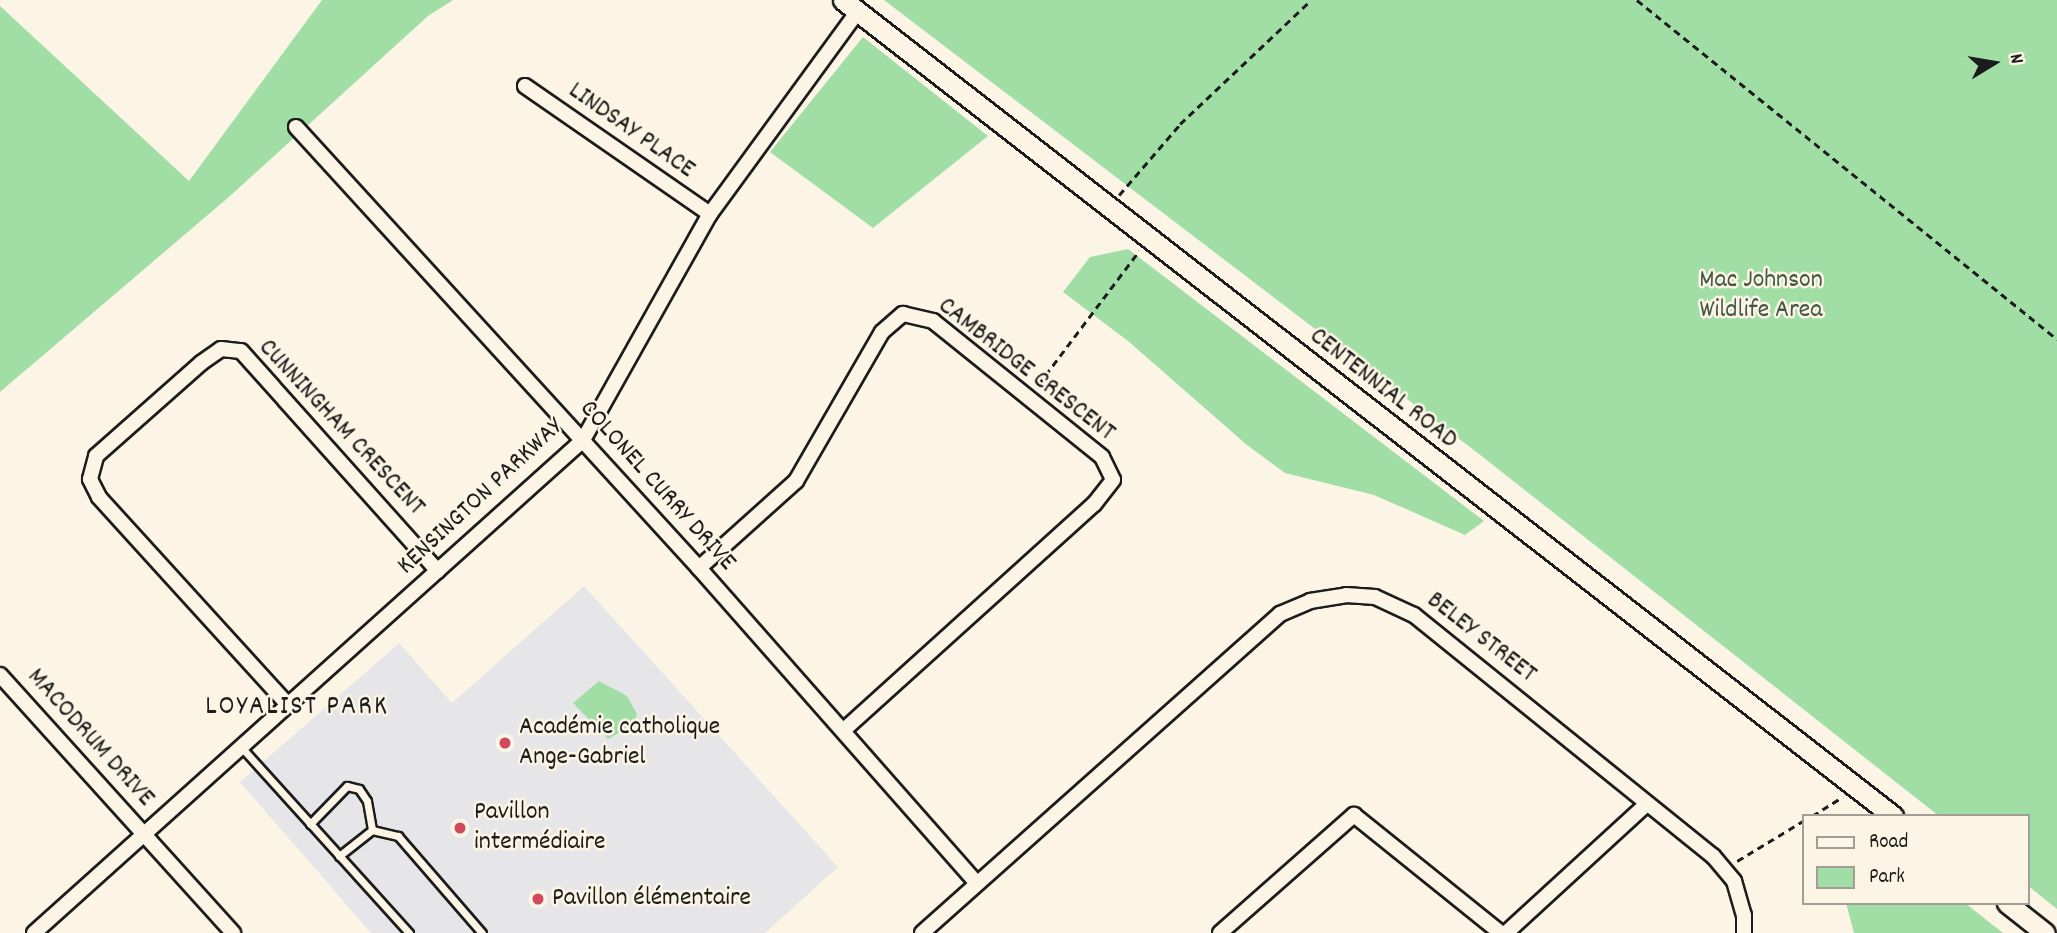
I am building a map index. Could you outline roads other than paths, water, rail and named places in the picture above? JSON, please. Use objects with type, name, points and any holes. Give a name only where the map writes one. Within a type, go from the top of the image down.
[{"type":"main road","name":"CENTENNIAL ROAD","points":[[851,6],[1107,209],[1891,814]]},
{"type":"main road","points":[[2010,905],[2045,933]]},
{"type":"street","name":"KENSINGTON PARKWAY","points":[[34,933],[583,440],[710,214],[851,6]]},
{"type":"street","name":"LINDSAY PLACE","points":[[524,86],[710,214]]},
{"type":"street","name":"COLONEL CURRY DRIVE","points":[[296,127],[699,568],[976,882]]},
{"type":"street","name":"CAMBRIDGE CRESCENT","points":[[699,568],[796,481],[882,332],[903,314],[933,321],[1027,400],[1102,457],[1113,481],[1094,504],[843,731]]},
{"type":"street","name":"CUNNINGHAM CRESCENT","points":[[288,705],[100,497],[90,479],[96,456],[201,363],[221,349],[241,351],[438,571]]},
{"type":"street","name":"BELEY STREET","points":[[922,933],[976,882],[1280,614],[1310,601],[1346,595],[1375,597],[1414,615],[1724,869],[1734,881],[1744,915],[1744,933]]},
{"type":"street","name":"MACODRUM DRIVE","points":[[0,675],[233,933]]},
{"type":"street","points":[[1220,933],[1354,815],[1503,933],[1647,804]]},
{"type":"lane","points":[[242,748],[410,933]]},
{"type":"lane","points":[[310,824],[347,786],[359,789],[367,801],[372,830]]},
{"type":"lane","points":[[339,856],[372,830]]},
{"type":"lane","points":[[372,830],[398,836],[482,933]]},
{"type":"place","name":"Académie catholique Ange-Gabriel","points":[[505,743]]},
{"type":"place","name":"Pavillon intermédiaire","points":[[460,828]]},
{"type":"place","name":"Pavillon élémentaire","points":[[538,899]]},
{"type":"district","name":"LOYALIST PARK","points":[[297,708]]},
{"type":"park label","name":"Mac Johnson Wildlife Area","points":[[1761,296]]}]
